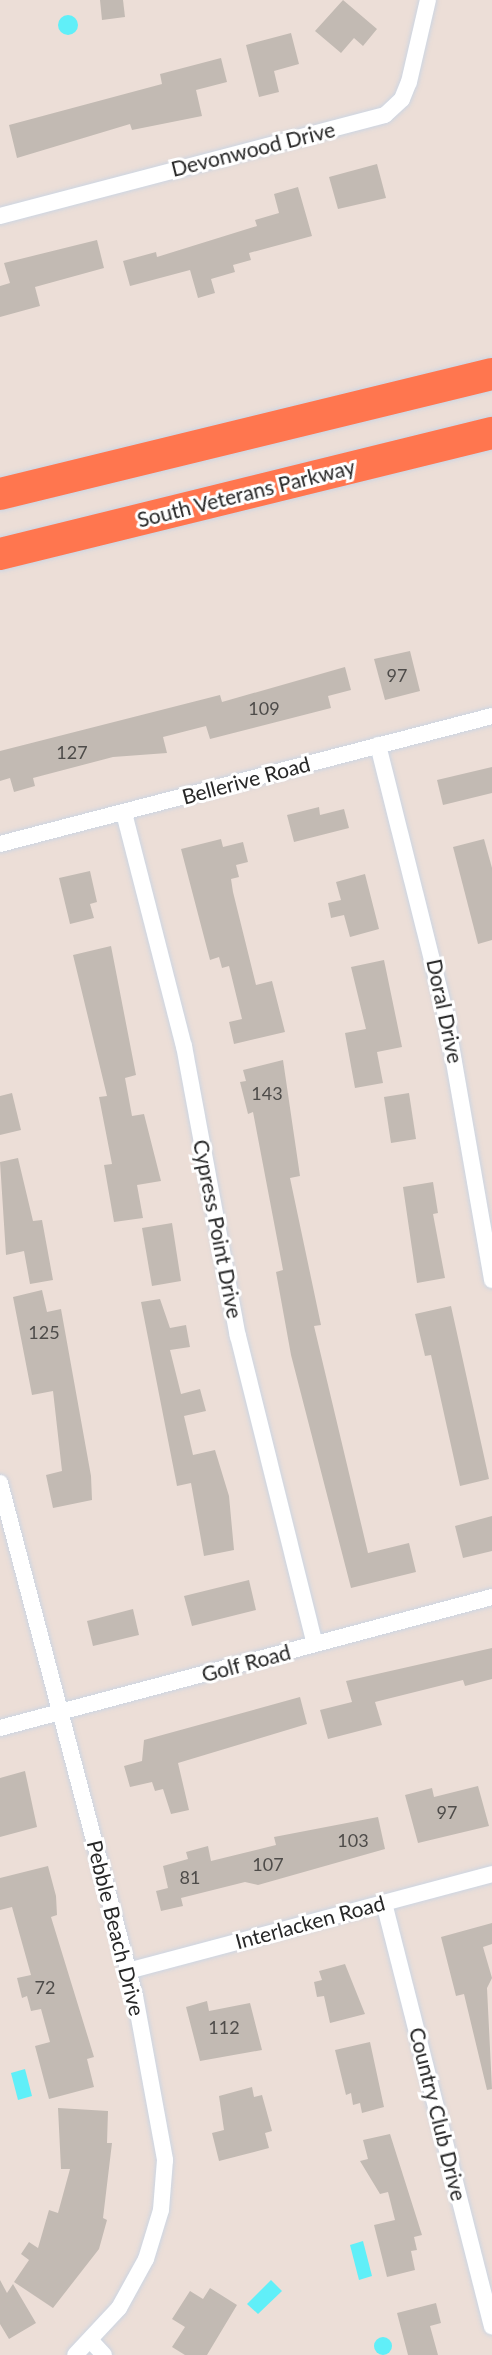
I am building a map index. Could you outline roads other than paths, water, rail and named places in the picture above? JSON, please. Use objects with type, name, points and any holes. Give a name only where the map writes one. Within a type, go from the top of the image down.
[{"type":"highway","points":[[0,494],[492,374]]},
{"type":"highway","name":"South Veterans Parkway","points":[[0,554],[492,434]]},
{"type":"street","name":"Devonwood Drive","points":[[0,216],[385,115],[409,82],[428,0]]},
{"type":"street","name":"Bellerive Road","points":[[0,844],[492,716]]},
{"type":"street","name":"Doral Drive","points":[[378,745],[447,1016],[492,1280]]},
{"type":"street","name":"Cypress Point Drive","points":[[124,813],[184,1046],[238,1336],[315,1644]]},
{"type":"street","name":"Pebble Beach Drive","points":[[0,1483],[128,1971],[162,2126],[164,2188],[146,2259],[119,2308],[91,2341],[75,2355]]},
{"type":"street","name":"Golf Road","points":[[0,1728],[492,1597]]},
{"type":"street","name":"Interlacken Road","points":[[128,1971],[492,1874]]},
{"type":"street","name":"Country Club Drive","points":[[384,1903],[492,2326]]},
{"type":"street","points":[[91,2341],[104,2355]]},
{"type":"water","points":[[68,15],[75,18],[78,25],[75,32],[68,35],[61,32],[58,25],[61,18]]},
{"type":"water","points":[[25,2069],[32,2096],[18,2100],[11,2073]]},
{"type":"water","points":[[363,2241],[372,2276],[359,2280],[350,2245]]},
{"type":"water","points":[[271,2280],[282,2291],[258,2314],[247,2304]]},
{"type":"water","points":[[379,2337],[387,2337],[392,2342],[390,2353],[379,2355],[374,2350],[374,2342]]}]
